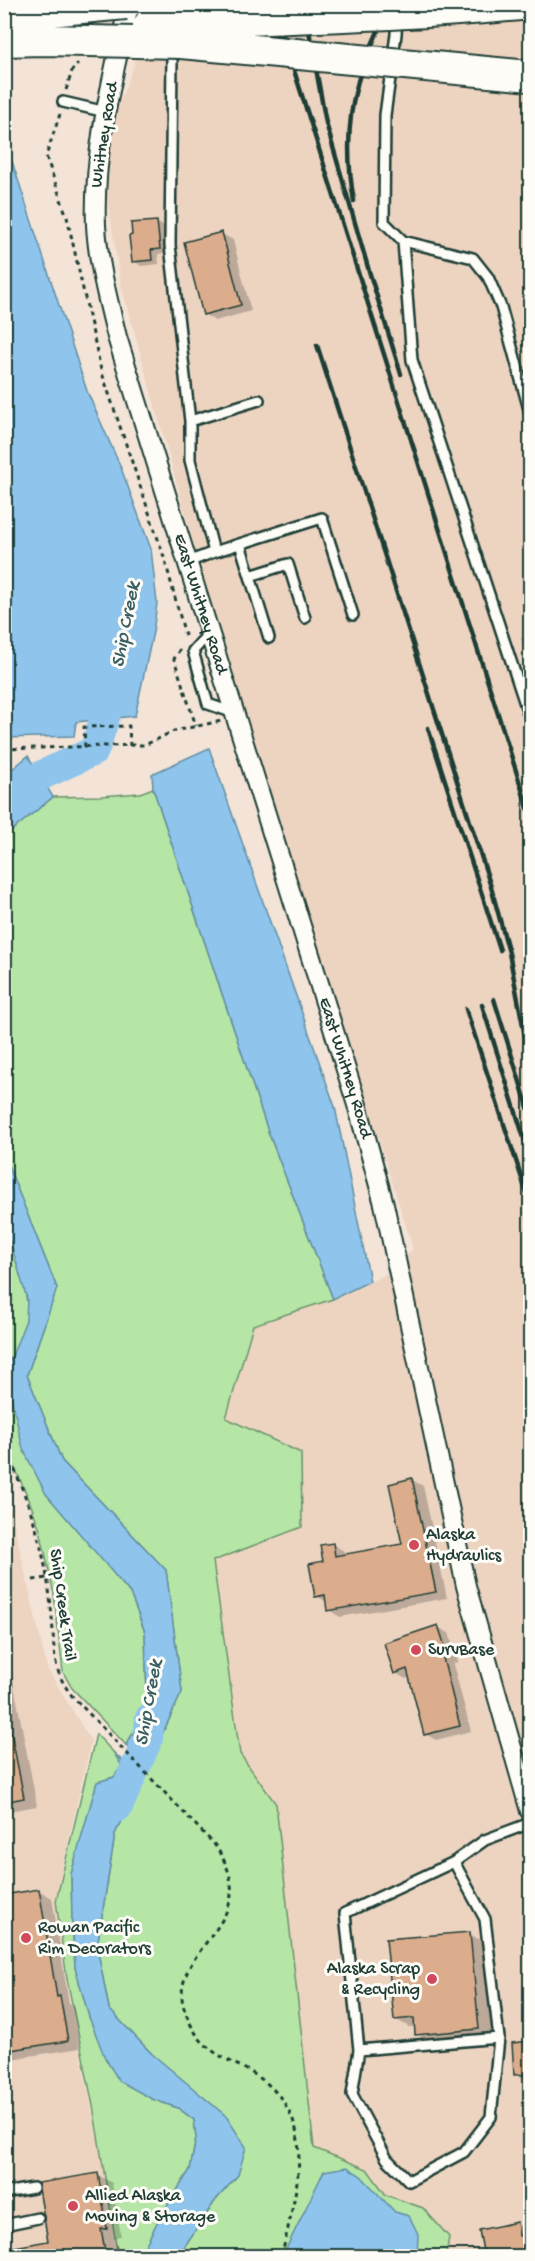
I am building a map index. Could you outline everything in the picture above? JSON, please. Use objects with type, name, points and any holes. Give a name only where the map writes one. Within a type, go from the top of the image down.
[{"type":"main road","points":[[4,15],[128,4]]},
{"type":"main road","points":[[4,40],[228,20],[481,9],[529,4]]},
{"type":"main road","points":[[4,40],[181,43],[531,76]]},
{"type":"street","name":"Whitney Road","points":[[117,337],[104,285],[96,226],[96,182],[106,112],[128,4]]},
{"type":"street","name":"East Whitney Road","points":[[117,337],[358,1108],[381,1193],[466,1586],[531,1810]]},
{"type":"lane","points":[[397,4],[396,34],[385,115],[384,222],[403,241],[472,258],[488,277],[501,307],[531,413]]},
{"type":"lane","points":[[172,57],[170,244],[190,422],[190,460],[214,552]]},
{"type":"lane","points":[[63,102],[106,112]]},
{"type":"lane","points":[[403,241],[412,360],[531,719]]},
{"type":"lane","points":[[190,422],[259,400]]},
{"type":"lane","points":[[188,562],[322,518],[353,615]]},
{"type":"lane","points":[[240,544],[269,638]]},
{"type":"lane","points":[[250,576],[288,564],[305,618]]},
{"type":"lane","points":[[454,1862],[485,1919],[499,2038],[491,2117],[464,2152],[409,2181],[387,2159],[352,2094],[359,2050],[345,1913],[454,1862],[484,1840],[531,1823]]},
{"type":"lane","points":[[359,2050],[499,2038]]},
{"type":"lane","points":[[4,2193],[33,2188]]},
{"type":"lane","points":[[4,2225],[38,2218]]},
{"type":"path","points":[[4,749],[138,746],[174,730],[236,716]]},
{"type":"path","points":[[85,747],[84,727],[129,726],[130,746]]},
{"type":"path","name":"Ship Creek Trail","points":[[4,1444],[26,1498],[39,1540],[47,1578],[56,1667],[65,1687],[204,1832],[225,1861],[230,1881],[230,1900],[225,1916],[193,1963],[185,1979],[182,1998],[186,2014],[195,2033],[206,2046],[225,2060],[257,2076],[282,2100],[291,2113],[297,2137],[297,2175],[282,2256]]},
{"type":"path","points":[[33,1580],[47,1578]]},
{"type":"shaded area","points":[[142,5],[530,5],[530,2256],[446,2256],[449,2237],[423,2208],[386,2195],[367,2169],[314,2148],[276,1804],[240,1755],[213,1561],[302,1527],[226,1418],[253,1324],[333,1299],[383,1276],[413,1249],[196,552],[121,285],[100,152],[134,65]]},
{"type":"shaded area","points":[[4,1480],[47,1668],[91,1741],[55,1901],[65,1978],[100,2150],[115,2256],[5,2256]]},
{"type":"green space","points":[[153,788],[269,1134],[333,1299],[253,1325],[226,1418],[301,1453],[302,1527],[213,1561],[240,1754],[276,1804],[314,2148],[367,2169],[386,2195],[423,2208],[449,2237],[446,2256],[178,2256],[215,2201],[238,2175],[151,2053],[109,2009],[97,1947],[115,1834],[182,1692],[166,1570],[62,1461],[27,1375],[57,1288],[5,1158],[5,836],[53,797],[140,793]]},
{"type":"green space","points":[[4,1230],[13,1250],[27,1301],[26,1322],[8,1366],[103,1560],[130,1593],[145,1632],[147,1696],[142,1719],[126,1745],[72,1688],[63,1672],[54,1594],[40,1530],[11,1460],[5,1432]]},
{"type":"green space","points":[[96,1734],[122,1765],[114,1777],[97,1782],[71,1874],[75,1967],[89,2017],[152,2099],[178,2108],[194,2120],[196,2138],[190,2170],[160,2217],[140,2256],[118,2256],[93,2106],[67,1979],[56,1901]]},
{"type":"water","points":[[4,5],[25,5],[8,56],[8,149],[87,391],[121,468],[151,549],[157,603],[135,716],[76,722],[74,736],[5,738]]},
{"type":"water","points":[[209,748],[335,1107],[370,1281],[333,1299],[269,1134],[153,788],[152,774]]},
{"type":"water","points":[[28,756],[53,797],[5,836],[5,775]]},
{"type":"water","points":[[5,1158],[57,1288],[27,1375],[62,1461],[166,1570],[182,1692],[149,1762],[126,1745],[142,1719],[147,1696],[145,1632],[130,1593],[46,1494],[23,1449],[11,1396],[8,1366],[26,1320],[27,1299],[5,1230]]},
{"type":"water","points":[[114,1753],[141,1778],[115,1834],[97,1947],[109,2009],[151,2053],[226,2116],[246,2147],[238,2175],[215,2201],[178,2256],[140,2256],[160,2217],[190,2170],[196,2138],[194,2120],[178,2108],[152,2099],[119,2081],[105,2058],[89,2017],[75,1967],[71,1874],[97,1782],[114,1777],[122,1766]]},
{"type":"water","points":[[347,2167],[361,2176],[395,2212],[409,2216],[418,2234],[417,2256],[286,2256],[286,2249],[324,2171]]},
{"type":"building","points":[[157,221],[160,249],[151,250],[152,260],[132,262],[129,236],[132,235],[131,223]]},
{"type":"building","points":[[222,232],[241,305],[203,315],[184,242]]},
{"type":"building","name":"Alaska Hydraulics","points":[[412,1478],[436,1592],[327,1611],[325,1595],[315,1597],[309,1564],[323,1561],[320,1545],[333,1543],[335,1556],[402,1544],[389,1484]]},
{"type":"building","points":[[438,1625],[448,1656],[443,1658],[460,1726],[424,1735],[407,1669],[394,1674],[384,1643]]},
{"type":"building","points":[[4,1732],[11,1732],[24,1798],[4,1802]]},
{"type":"building","points":[[39,1889],[57,1997],[60,1996],[68,2041],[4,2051],[4,1895]]},
{"type":"building","name":"Alaska Scrap & Recycling","points":[[470,1932],[479,2029],[415,2035],[414,2018],[394,2020],[386,1939]]},
{"type":"building","points":[[531,2041],[531,2074],[514,2075],[512,2043]]},
{"type":"building","name":"Allied Alaska Moving & Storage","points":[[98,2173],[107,2229],[101,2229],[106,2256],[4,2256],[4,2249],[48,2241],[38,2183]]},
{"type":"building","points":[[517,2222],[519,2236],[531,2234],[531,2256],[484,2256],[479,2230]]},
{"type":"waterway","name":"Ship Creek","points":[[4,806],[40,776],[94,751],[117,680]]},
{"type":"waterway","name":"Ship Creek","points":[[118,1807],[148,1739],[150,1718]]},
{"type":"railway","points":[[273,4],[530,815]]},
{"type":"railway","points":[[304,4],[326,123],[401,374]]},
{"type":"railway","points":[[354,201],[349,141],[354,96],[373,42],[391,4]]},
{"type":"railway","points":[[317,345],[491,887],[509,953],[530,1062]]},
{"type":"railway","points":[[428,728],[500,950]]},
{"type":"railway","points":[[494,999],[530,1114]]},
{"type":"railway","points":[[482,1005],[530,1157]]},
{"type":"railway","points":[[466,1009],[530,1203]]},
{"type":"place","name":"Alaska Hydraulics","points":[[414,1545]]},
{"type":"place","name":"SurvBase","points":[[416,1650]]},
{"type":"place","name":"Rowan Pacific Rim Decorators","points":[[26,1938]]},
{"type":"place","name":"Alaska Scrap & Recycling","points":[[432,1979]]},
{"type":"place","name":"Allied Alaska Moving & Storage","points":[[73,2206]]}]
